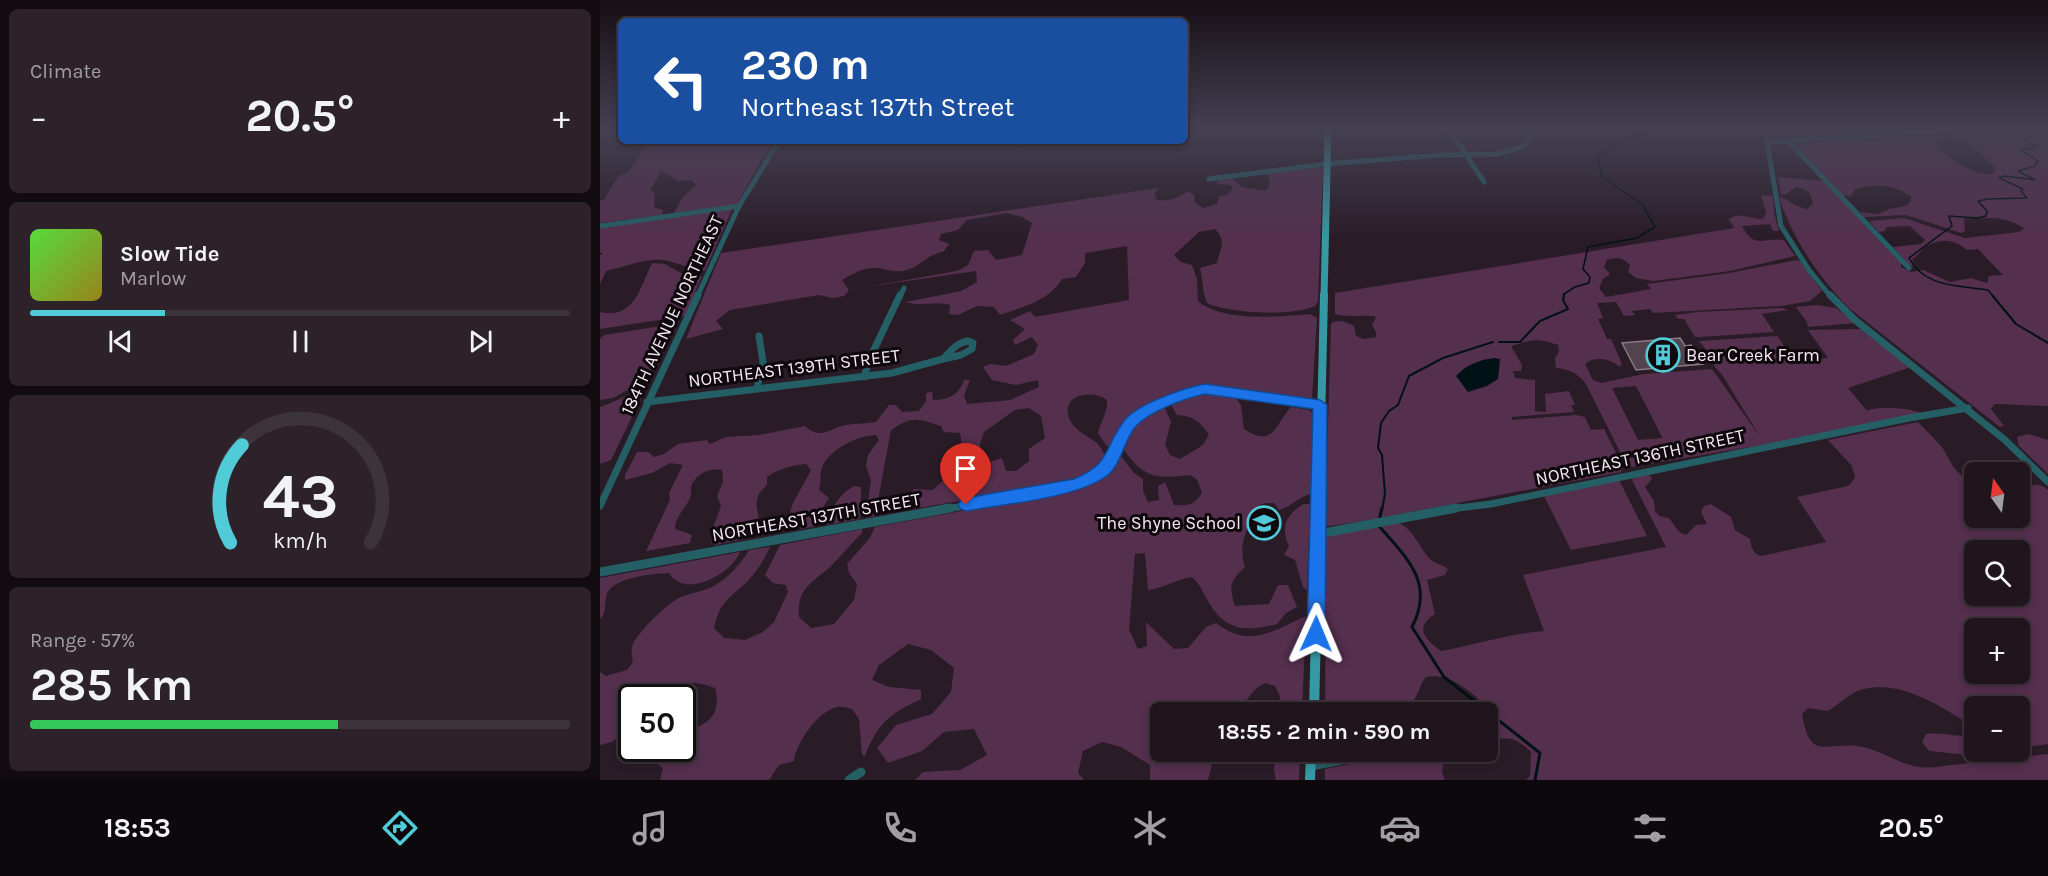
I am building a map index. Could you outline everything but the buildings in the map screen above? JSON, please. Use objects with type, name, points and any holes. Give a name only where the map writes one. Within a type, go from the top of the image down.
[{"type":"main road","points":[[1314,702],[1326,165]]},
{"type":"main road","points":[[1310,780],[1311,762]]},
{"type":"street","name":"184TH AVENUE NORTHEAST","points":[[600,506],[739,206],[763,165]]},
{"type":"street","points":[[1209,179],[1315,165]]},
{"type":"street","points":[[1472,165],[1484,182]]},
{"type":"street","points":[[1771,165],[1781,226],[1809,270],[1839,306],[1968,408],[2006,440],[2048,482]]},
{"type":"street","points":[[1811,165],[1909,268]]},
{"type":"street","points":[[600,226],[739,206]]},
{"type":"street","points":[[864,377],[870,358],[904,288]]},
{"type":"street","points":[[757,387],[765,361],[764,349],[759,336]]},
{"type":"street","name":"NORTHEAST 139TH STREET","points":[[647,402],[757,387],[864,377],[943,359]]},
{"type":"street","name":"NORTHEAST 137TH STREET","points":[[600,572],[1076,485],[1105,470],[1130,423],[1158,405],[1192,392],[1205,389],[1320,405]]},
{"type":"street","name":"NORTHEAST 136TH STREET","points":[[1318,534],[1438,510],[1491,504],[1909,418],[1968,408]]},
{"type":"street","points":[[1311,766],[1332,762]]},
{"type":"street","points":[[849,780],[861,772]]},
{"type":"shaded area","points":[[634,165],[758,165],[737,204],[674,213],[682,198],[696,185],[691,180],[679,181],[661,171],[650,190],[655,193],[654,207],[663,210],[662,215],[600,223],[600,200],[604,200],[618,176],[628,172]]},
{"type":"shaded area","points":[[1815,165],[1962,165],[1983,174],[1994,174],[1995,168],[1992,165],[2048,165],[2048,406],[1995,404],[1991,409],[2004,426],[2000,427],[1849,308],[1827,283],[1799,243],[1779,197],[1807,209],[1813,203],[1811,196],[1802,188],[1795,187],[1787,194],[1781,194],[1778,177],[1823,181],[1901,262],[1901,267],[1911,272],[1923,270],[1950,282],[1971,278],[1987,283],[1989,276],[2003,275],[1978,249],[1967,250],[1956,243],[1940,241],[1923,249],[1912,259],[1915,266],[1910,266],[1893,247],[1921,244],[1925,240],[1910,226],[1887,227],[1885,231],[1879,232],[1869,221],[1904,218],[1965,238],[2019,232],[2024,228],[2002,219],[1964,218],[1965,231],[1961,233],[1906,215],[1864,217],[1860,212],[1879,214],[1889,209],[1906,206],[1911,201],[1911,196],[1897,189],[1877,185],[1855,189],[1851,196],[1842,195]]},
{"type":"shaded area","points":[[1323,168],[1318,301],[1315,306],[1277,313],[1232,310],[1208,304],[1200,268],[1217,263],[1222,241],[1215,229],[1199,232],[1174,255],[1181,262],[1192,265],[1197,279],[1198,301],[1208,308],[1236,315],[1267,317],[1310,314],[1317,318],[1312,399],[1202,385],[1174,392],[1135,413],[1127,419],[1111,447],[1106,445],[1098,433],[1107,400],[1092,395],[1077,397],[1068,406],[1068,413],[1073,425],[1097,443],[1107,459],[1099,469],[1084,476],[974,498],[977,487],[989,477],[989,462],[1002,458],[1006,471],[1016,471],[1029,461],[1029,449],[1045,438],[1041,416],[1029,408],[1015,410],[984,432],[980,443],[982,462],[980,477],[968,487],[964,500],[907,510],[903,502],[914,489],[933,490],[946,478],[947,469],[964,458],[960,433],[944,432],[941,426],[926,421],[910,420],[891,430],[875,516],[866,518],[871,480],[866,466],[868,455],[879,440],[876,435],[861,437],[845,444],[826,460],[821,469],[819,490],[829,498],[823,507],[817,526],[801,529],[789,516],[792,505],[811,470],[806,464],[796,465],[767,477],[767,485],[760,492],[757,500],[759,518],[740,540],[715,545],[711,542],[721,506],[717,496],[723,482],[722,470],[713,470],[701,474],[695,480],[691,486],[690,498],[677,520],[675,529],[692,535],[690,543],[646,551],[670,500],[669,493],[683,465],[670,463],[652,473],[625,480],[625,475],[637,452],[648,452],[654,457],[664,454],[678,444],[707,440],[710,444],[726,437],[759,435],[805,426],[816,433],[821,433],[846,425],[876,422],[889,405],[896,405],[902,412],[919,411],[926,401],[926,393],[932,392],[933,400],[948,398],[956,393],[964,380],[970,380],[964,395],[967,404],[1010,400],[1039,387],[1038,380],[1016,385],[992,380],[983,367],[990,364],[1006,366],[1034,354],[1038,345],[1032,337],[1015,345],[1013,340],[1025,329],[1010,320],[1030,311],[1035,317],[1129,300],[1127,246],[1085,253],[1085,263],[1076,277],[1062,279],[1057,287],[1043,298],[1000,315],[994,307],[977,306],[958,315],[949,314],[950,305],[906,302],[961,291],[977,282],[976,271],[866,287],[957,271],[968,265],[974,251],[988,250],[996,260],[1022,255],[1032,223],[1022,217],[1007,213],[967,220],[958,230],[941,234],[939,240],[949,244],[944,251],[910,269],[904,271],[877,268],[860,270],[842,280],[849,290],[844,296],[833,298],[819,295],[730,310],[716,321],[723,329],[686,339],[721,253],[1159,188],[1154,194],[1157,200],[1174,198],[1189,191],[1194,195],[1195,203],[1204,208],[1217,204],[1219,197],[1229,194],[1233,187],[1216,184],[1219,180],[1232,178],[1242,187],[1265,191],[1270,186],[1268,174]]},
{"type":"shaded area","points":[[1761,195],[1773,196],[1774,213],[1779,231],[1773,231],[1770,224],[1742,226],[1755,240],[1784,240],[1795,256],[1730,271],[1653,281],[1636,278],[1628,272],[1630,265],[1627,262],[1614,258],[1607,260],[1604,267],[1610,274],[1603,279],[1599,288],[1606,297],[1651,289],[1647,284],[1729,273],[1797,260],[1822,291],[1810,301],[1782,306],[1653,313],[1650,309],[1632,311],[1635,315],[1624,316],[1616,302],[1597,303],[1603,318],[1598,319],[1607,339],[1611,339],[1622,364],[1620,367],[1602,359],[1589,361],[1585,364],[1593,380],[1601,383],[1644,374],[1712,369],[1760,437],[1723,376],[1715,367],[1713,358],[1699,341],[1777,336],[1795,361],[1828,358],[1808,330],[1861,329],[1911,367],[1848,388],[1867,411],[1894,408],[1921,413],[1762,445],[1631,467],[1627,466],[1586,384],[1573,373],[1556,368],[1555,358],[1559,352],[1558,345],[1539,340],[1529,341],[1511,346],[1522,365],[1521,371],[1513,371],[1515,378],[1535,380],[1535,411],[1546,412],[1545,394],[1569,391],[1575,405],[1571,405],[1574,412],[1512,417],[1512,420],[1576,415],[1585,417],[1591,430],[1604,429],[1623,467],[1621,472],[1358,522],[1329,526],[1325,524],[1331,324],[1336,321],[1345,322],[1354,326],[1356,336],[1364,339],[1376,337],[1372,325],[1376,317],[1335,314],[1335,293],[1734,228],[1729,219],[1733,217],[1741,215],[1763,219],[1766,213]],"holes":[[[1636,386],[1662,438],[1638,440],[1612,388]]]},
{"type":"shaded area","points":[[732,209],[705,271],[668,261],[653,260],[606,271],[600,284],[600,255],[603,254],[600,252],[600,228]]},
{"type":"shaded area","points":[[652,263],[665,264],[681,273],[702,276],[685,316],[600,329],[600,312],[612,313],[628,307],[639,292]]},
{"type":"shaded area","points":[[1816,305],[1836,308],[1856,323],[1808,327],[1796,307]]},
{"type":"shaded area","points":[[1782,308],[1788,310],[1762,314],[1774,332],[1700,337],[1695,337],[1684,319],[1678,319],[1675,315],[1697,312]]},
{"type":"shaded area","points":[[677,325],[651,377],[613,398],[600,400],[600,339],[604,335]]},
{"type":"shaded area","points":[[1494,358],[1500,359],[1498,379],[1487,386],[1468,392],[1456,376],[1473,364]]},
{"type":"shaded area","points":[[645,390],[611,460],[600,464],[600,407]]},
{"type":"shaded area","points":[[1205,394],[1235,397],[1241,405],[1244,429],[1262,436],[1273,432],[1291,407],[1309,410],[1314,414],[1310,494],[1279,510],[1274,503],[1262,504],[1256,508],[1243,541],[1245,567],[1233,581],[1231,589],[1235,606],[1269,604],[1278,585],[1288,585],[1297,607],[1286,613],[1277,624],[1244,628],[1226,622],[1212,607],[1192,577],[1148,590],[1145,553],[1135,554],[1129,630],[1138,649],[1147,646],[1146,622],[1174,649],[1188,648],[1206,627],[1216,623],[1228,631],[1250,636],[1272,632],[1306,616],[1302,702],[1279,702],[1280,696],[1275,686],[1266,683],[1257,688],[1245,702],[1150,702],[1150,762],[1212,762],[1208,780],[1150,780],[1150,765],[1121,747],[1102,742],[1083,751],[1078,773],[1084,780],[915,780],[923,772],[960,770],[987,755],[974,729],[944,732],[922,751],[888,763],[877,748],[896,725],[932,714],[951,692],[954,668],[931,650],[908,644],[879,665],[872,680],[889,687],[921,690],[921,699],[893,715],[880,727],[865,756],[862,755],[859,719],[852,709],[839,707],[830,710],[816,721],[803,737],[794,761],[779,765],[769,780],[660,780],[663,768],[655,762],[696,762],[696,727],[706,722],[715,712],[717,697],[715,688],[692,683],[618,684],[618,737],[612,742],[600,745],[600,672],[606,676],[627,670],[633,662],[633,644],[653,619],[679,598],[710,588],[719,582],[734,570],[749,550],[770,547],[753,575],[725,602],[719,613],[714,628],[724,638],[745,640],[763,632],[774,622],[788,592],[786,585],[773,583],[765,575],[780,545],[862,529],[862,533],[803,593],[800,600],[799,617],[811,628],[834,624],[854,600],[857,584],[849,573],[847,564],[869,539],[875,527],[1064,492],[1095,483],[1110,473],[1121,456],[1134,473],[1143,479],[1143,491],[1148,502],[1159,500],[1158,486],[1165,482],[1174,505],[1190,504],[1202,493],[1197,480],[1191,475],[1170,477],[1153,475],[1138,467],[1124,450],[1135,425],[1164,406],[1171,422],[1165,445],[1170,455],[1180,459],[1203,445],[1209,434],[1195,420],[1177,415],[1170,403],[1184,397]]},
{"type":"shaded area","points":[[1918,422],[1942,447],[1954,468],[1964,478],[1964,528],[2030,528],[2030,486],[2039,485],[2048,490],[2048,744],[2030,746],[2030,696],[1964,696],[1964,721],[1917,695],[1903,690],[1874,687],[1856,692],[1828,711],[1808,708],[1802,714],[1810,739],[1815,745],[1822,747],[1863,747],[1904,763],[1924,767],[1978,762],[2030,762],[2030,756],[2048,754],[2048,780],[1526,780],[1530,776],[1531,752],[1516,740],[1498,739],[1498,702],[1482,702],[1454,681],[1436,676],[1426,677],[1412,702],[1325,702],[1326,538],[1329,535],[1397,522],[1411,532],[1430,559],[1448,569],[1445,575],[1427,580],[1435,614],[1428,619],[1423,629],[1431,643],[1441,651],[1544,631],[1523,575],[1666,547],[1632,480],[1634,477],[1648,473],[1652,479],[1645,487],[1654,501],[1655,511],[1659,516],[1669,518],[1679,532],[1686,535],[1696,525],[1707,524],[1701,512],[1704,506],[1711,504],[1731,517],[1735,530],[1750,539],[1753,550],[1761,556],[1826,542],[1797,497],[1848,486],[1855,478],[1852,466],[1828,440]]},
{"type":"shaded area","points":[[2029,434],[2048,440],[2048,474],[2019,446],[2017,437]]},
{"type":"shaded area","points":[[1619,480],[1647,536],[1571,550],[1544,496]]},
{"type":"shaded area","points":[[854,486],[861,487],[860,519],[826,525],[836,502]]},
{"type":"shaded area","points":[[1303,504],[1310,504],[1307,590],[1303,587],[1295,560],[1284,555],[1289,546],[1285,533],[1286,522],[1292,513]]},
{"type":"shaded area","points":[[740,552],[728,568],[719,575],[697,584],[677,581],[669,573],[623,581],[609,590],[600,619],[600,578]]},
{"type":"shaded area","points":[[1926,734],[1964,736],[1964,755],[1929,751],[1922,742]]},
{"type":"shaded area","points":[[1274,762],[1300,762],[1299,780],[1276,780]]},
{"type":"shaded area","points":[[1360,762],[1443,762],[1442,772],[1445,780],[1325,780],[1325,769]]},
{"type":"waterway","points":[[1564,295],[1575,287],[1589,283],[1590,277],[1583,269],[1588,247],[1637,238],[1655,227],[1642,204],[1602,177],[1599,165]]},
{"type":"waterway","points":[[1994,297],[1988,290],[1954,286],[1933,280],[1916,268],[1909,258],[1952,226],[1949,216],[1977,218],[1986,216],[1987,211],[1978,201],[2027,198],[2021,191],[2023,189],[1999,178],[2005,176],[2035,180],[2018,171],[2035,165]]},
{"type":"waterway","points":[[1499,342],[1520,342],[1540,321],[1568,309],[1563,300],[1564,295]]},
{"type":"waterway","points":[[1992,295],[2016,324],[2048,343]]},
{"type":"waterway","points":[[1382,510],[1385,494],[1382,455],[1378,448],[1381,423],[1389,411],[1398,405],[1409,376],[1443,358],[1493,342]]},
{"type":"waterway","points":[[1379,521],[1382,508]]},
{"type":"waterway","points":[[1379,526],[1408,560],[1419,584],[1418,611],[1412,627],[1444,677],[1540,753],[1535,780]]},
{"type":"place","name":"Bear Creek Farm","points":[[1663,355]]},
{"type":"place","name":"The Shyne School","points":[[1264,523]]},
{"type":"route","points":[[966,505],[1076,485],[1091,478],[1105,470],[1130,423],[1158,405],[1192,392],[1205,389],[1320,405],[1316,634]]}]
